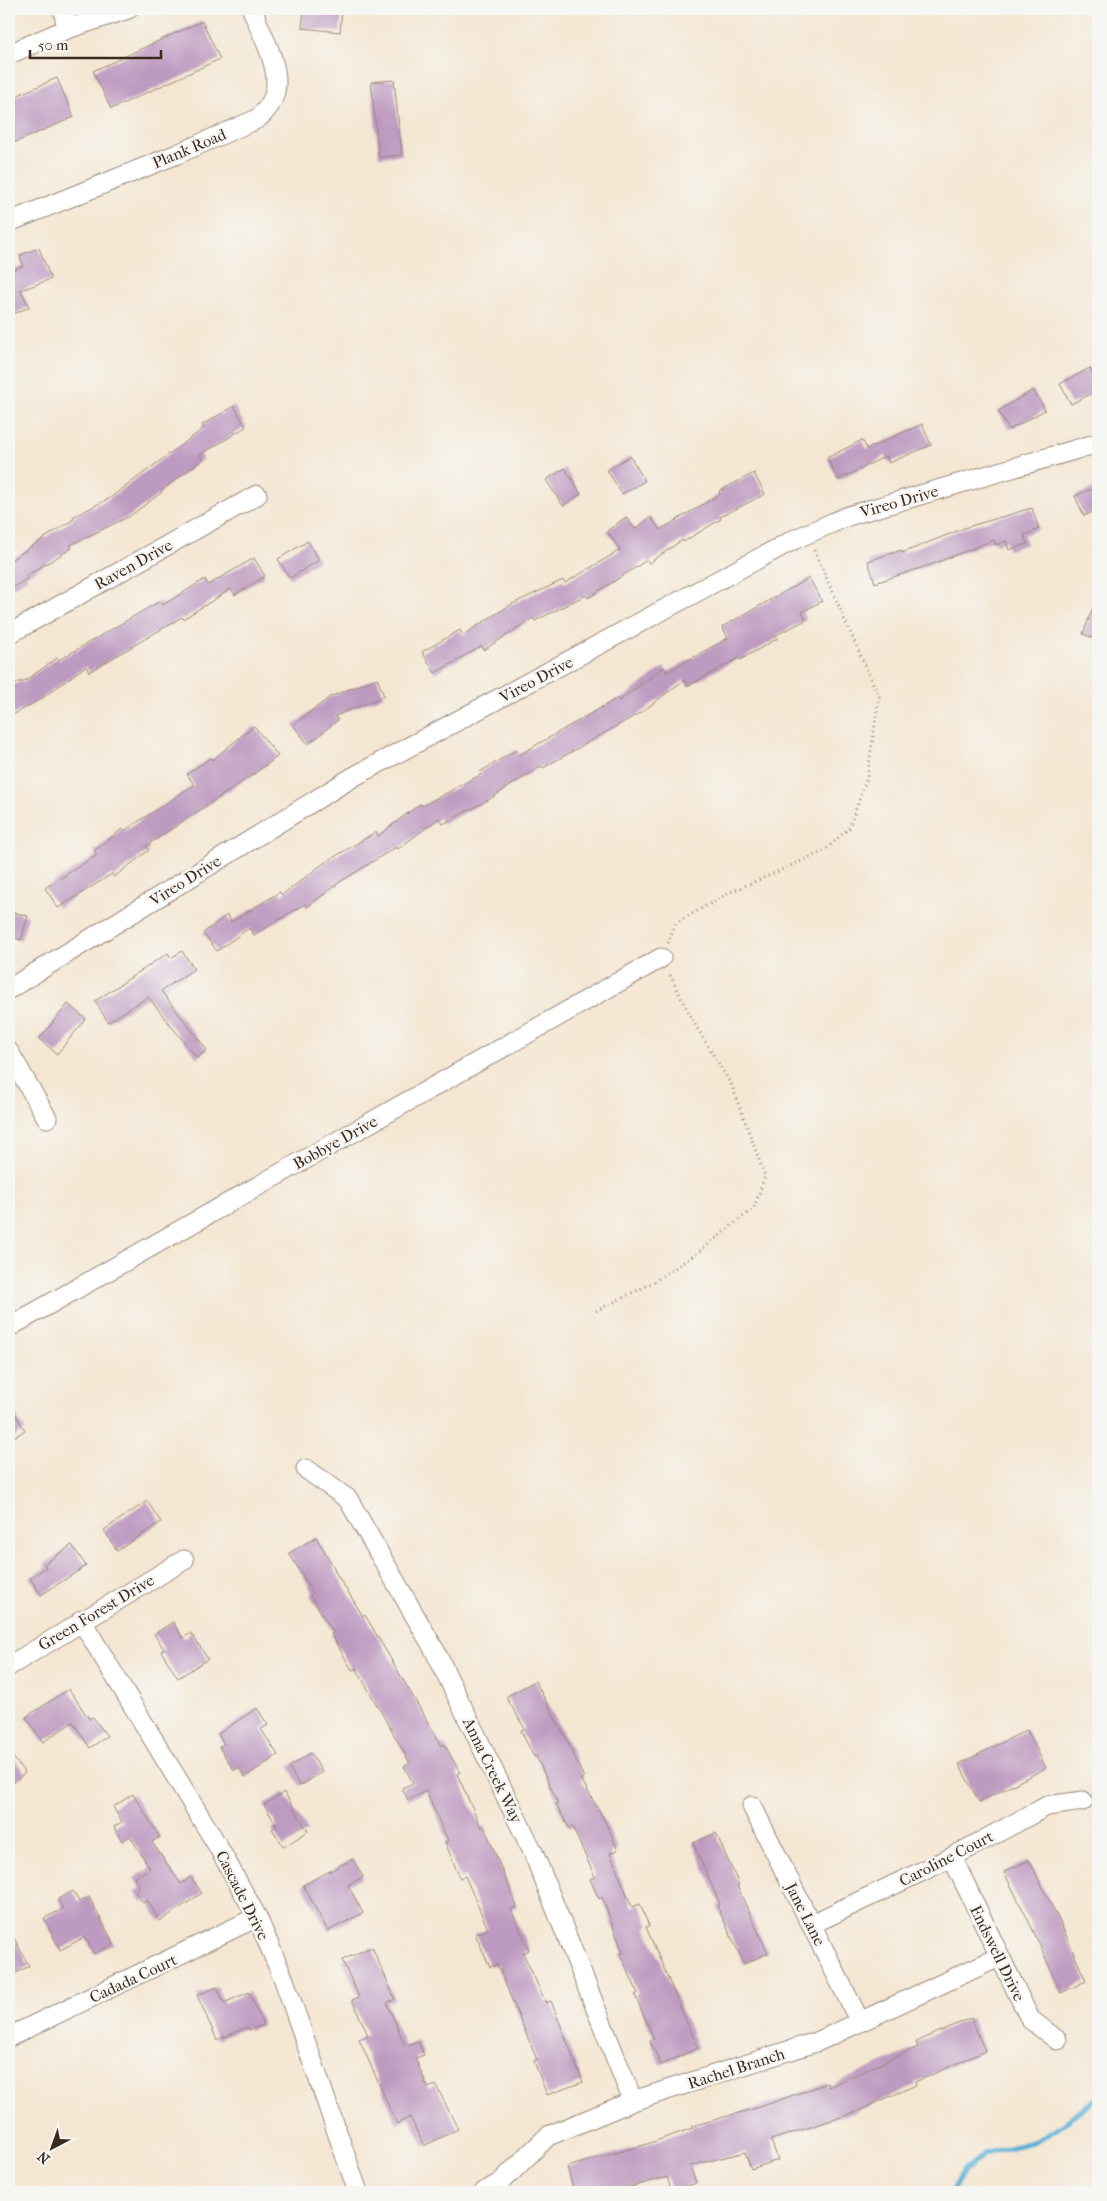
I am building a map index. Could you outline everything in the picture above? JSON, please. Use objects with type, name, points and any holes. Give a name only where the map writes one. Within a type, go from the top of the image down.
[{"type":"street","points":[[63,9],[67,29]]},
{"type":"street","points":[[9,54],[67,29],[128,9]]},
{"type":"street","name":"Plank Road","points":[[9,222],[175,155],[257,119],[264,113],[274,98],[277,79],[252,9]]},
{"type":"street","name":"Vireo Drive","points":[[9,989],[353,777],[806,534],[848,516],[1098,443]]},
{"type":"street","name":"Raven Drive","points":[[9,634],[257,495]]},
{"type":"street","name":"Bobbye Drive","points":[[9,1327],[661,958]]},
{"type":"street","points":[[9,1052],[47,1118]]},
{"type":"street","name":"Anna Creek Way","points":[[306,1469],[348,1499],[434,1649],[532,1852],[633,2101]]},
{"type":"street","name":"Green Forest Drive","points":[[9,1666],[81,1620],[184,1560]]},
{"type":"street","name":"Cascade Drive","points":[[81,1620],[216,1842],[257,1917],[284,1980],[358,2192]]},
{"type":"street","name":"Caroline Court","points":[[812,1924],[952,1856],[1047,1806],[1083,1801]]},
{"type":"street","name":"Jane Lane","points":[[752,1806],[860,2022]]},
{"type":"street","name":"Endswell Drive","points":[[952,1856],[1030,2019],[1057,2040]]},
{"type":"street","name":"Cadada Court","points":[[9,2037],[257,1917]]},
{"type":"street","name":"Rachel Branch","points":[[484,2192],[500,2183],[548,2136],[633,2101],[819,2041],[999,1957]]},
{"type":"path","points":[[596,1310],[652,1283],[696,1254],[754,1208],[765,1176],[732,1086],[693,1021],[661,958],[676,923],[732,892],[824,851],[849,828],[867,778],[879,697],[806,534]]},
{"type":"building","points":[[304,9],[342,9],[340,32],[302,28]]},
{"type":"building","points":[[202,21],[220,59],[111,109],[93,71]]},
{"type":"building","points":[[57,78],[74,117],[9,145],[9,99]]},
{"type":"building","points":[[394,80],[402,155],[379,157],[371,82]]},
{"type":"building","points":[[39,248],[51,279],[21,290],[29,307],[9,316],[9,262],[12,270],[23,266],[20,255]]},
{"type":"building","points":[[1090,368],[1098,385],[1098,390],[1071,404],[1060,384]]},
{"type":"building","points":[[1033,390],[1045,410],[1009,430],[998,411]]},
{"type":"building","points":[[234,406],[246,427],[200,455],[203,459],[130,516],[70,545],[72,548],[26,576],[28,578],[9,590],[9,561],[74,519],[73,517],[110,498],[204,428],[202,425]]},
{"type":"building","points":[[922,424],[931,445],[889,463],[886,456],[838,480],[827,458],[862,440],[867,449]]},
{"type":"building","points":[[630,456],[645,481],[622,494],[607,470]]},
{"type":"building","points":[[565,468],[581,494],[563,506],[546,480]]},
{"type":"building","points":[[754,473],[765,494],[720,517],[721,519],[683,542],[682,540],[649,563],[647,560],[588,598],[586,595],[535,621],[533,618],[484,650],[482,646],[435,673],[422,652],[460,630],[463,635],[510,605],[563,580],[565,583],[620,550],[607,531],[626,517],[635,529],[651,517],[660,530],[720,494],[719,491]]},
{"type":"building","points":[[1098,486],[1098,509],[1084,516],[1075,496]]},
{"type":"building","points":[[1032,508],[1039,529],[1024,535],[1027,544],[1009,550],[1006,541],[996,545],[994,540],[930,565],[875,583],[868,561],[902,550],[902,553],[967,527]]},
{"type":"building","points":[[308,541],[319,560],[290,578],[278,559]]},
{"type":"building","points":[[254,558],[265,576],[235,595],[231,589],[183,619],[182,617],[89,672],[86,666],[41,699],[9,717],[9,688],[21,681],[22,683],[57,658],[59,660],[160,601],[163,605],[205,579],[208,585]]},
{"type":"building","points":[[809,578],[822,601],[802,612],[806,620],[776,635],[778,638],[740,660],[739,658],[688,686],[684,680],[643,711],[543,768],[541,766],[490,799],[443,824],[439,818],[398,849],[396,847],[340,882],[307,907],[305,904],[254,935],[249,928],[217,951],[203,933],[227,915],[231,922],[280,892],[282,895],[324,863],[376,832],[378,836],[420,804],[422,806],[482,774],[480,772],[516,750],[519,755],[618,698],[619,701],[664,667],[667,672],[728,638],[722,627]]},
{"type":"building","points":[[1098,597],[1098,640],[1083,634]]},
{"type":"building","points":[[377,678],[384,696],[335,716],[338,720],[308,744],[293,725],[330,697]]},
{"type":"building","points":[[254,726],[278,756],[146,846],[149,850],[114,877],[112,874],[58,908],[45,888],[97,855],[94,851],[122,829],[124,831],[194,785],[187,774],[210,758],[212,760]]},
{"type":"building","points":[[9,911],[28,916],[21,940],[9,936]]},
{"type":"building","points":[[182,951],[194,969],[161,991],[207,1050],[197,1058],[148,997],[108,1022],[95,1001],[168,953],[171,958]]},
{"type":"building","points":[[68,1004],[86,1019],[57,1054],[39,1039]]},
{"type":"building","points":[[9,1404],[25,1430],[9,1441]]},
{"type":"building","points":[[147,1501],[161,1522],[117,1551],[104,1530]]},
{"type":"building","points":[[316,1537],[334,1570],[363,1616],[365,1615],[442,1746],[444,1744],[460,1772],[457,1774],[481,1827],[484,1826],[517,1907],[511,1909],[529,1950],[523,1953],[546,2003],[551,2001],[583,2082],[547,2095],[534,2061],[537,2060],[497,1964],[490,1967],[475,1934],[488,1929],[465,1876],[460,1878],[445,1842],[448,1841],[426,1791],[408,1800],[402,1788],[413,1783],[404,1766],[410,1763],[356,1668],[352,1670],[331,1634],[334,1633],[310,1595],[313,1593],[289,1553]]},
{"type":"building","points":[[72,1545],[86,1566],[41,1595],[30,1578],[46,1567],[44,1564]]},
{"type":"building","points":[[173,1622],[183,1638],[191,1633],[208,1659],[178,1678],[161,1651],[164,1649],[154,1634]]},
{"type":"building","points":[[535,1681],[567,1740],[584,1778],[581,1779],[606,1823],[618,1850],[610,1853],[632,1907],[640,1904],[649,1926],[646,1927],[698,2048],[661,2065],[650,2041],[654,2039],[635,1995],[638,1993],[620,1954],[623,1953],[602,1897],[599,1899],[590,1879],[595,1877],[572,1826],[569,1828],[556,1804],[558,1803],[536,1756],[534,1757],[521,1731],[525,1729],[506,1697]]},
{"type":"building","points":[[69,1689],[89,1719],[93,1717],[107,1736],[90,1748],[73,1722],[43,1742],[26,1717]]},
{"type":"building","points":[[257,1708],[268,1725],[261,1729],[278,1755],[245,1777],[239,1768],[234,1770],[219,1747],[224,1744],[218,1734]]},
{"type":"building","points":[[1027,1730],[1046,1768],[979,1802],[959,1764]]},
{"type":"building","points":[[9,1752],[25,1773],[9,1786]]},
{"type":"building","points":[[311,1753],[322,1772],[300,1786],[289,1767]]},
{"type":"building","points":[[284,1792],[308,1831],[284,1847],[272,1829],[277,1826],[264,1805]]},
{"type":"building","points":[[133,1794],[160,1837],[152,1842],[181,1884],[191,1877],[202,1893],[160,1921],[147,1900],[143,1903],[135,1891],[140,1888],[134,1878],[150,1868],[130,1836],[122,1841],[114,1827],[122,1822],[113,1807]]},
{"type":"building","points":[[716,1833],[739,1885],[737,1886],[768,1953],[744,1964],[717,1906],[720,1904],[693,1843]]},
{"type":"building","points":[[353,1859],[363,1877],[348,1885],[363,1913],[328,1931],[303,1885]]},
{"type":"building","points":[[1029,1860],[1061,1924],[1086,1981],[1061,1993],[1004,1872]]},
{"type":"building","points":[[73,1891],[79,1902],[89,1897],[114,1944],[94,1954],[85,1937],[60,1950],[44,1918],[63,1909],[58,1899]]},
{"type":"building","points":[[9,1929],[29,1966],[9,1977]]},
{"type":"building","points":[[372,1947],[395,1999],[387,2003],[405,2046],[418,2041],[424,2055],[415,2058],[428,2088],[436,2085],[458,2129],[424,2146],[410,2117],[397,2124],[359,2039],[368,2035],[352,2000],[359,1997],[342,1960]]},
{"type":"building","points":[[217,1987],[224,2003],[249,1992],[263,2025],[249,2030],[248,2027],[217,2040],[197,1995]]},
{"type":"building","points":[[971,2018],[985,2051],[915,2082],[916,2085],[853,2113],[771,2140],[778,2160],[751,2169],[745,2152],[690,2166],[696,2183],[672,2192],[667,2177],[612,2192],[574,2192],[567,2167],[647,2144],[693,2128],[692,2126],[760,2107],[827,2083],[828,2087],[918,2047],[916,2042]]},
{"type":"waterway","points":[[952,2192],[964,2171],[984,2154],[1036,2141],[1066,2122],[1098,2097]]}]
